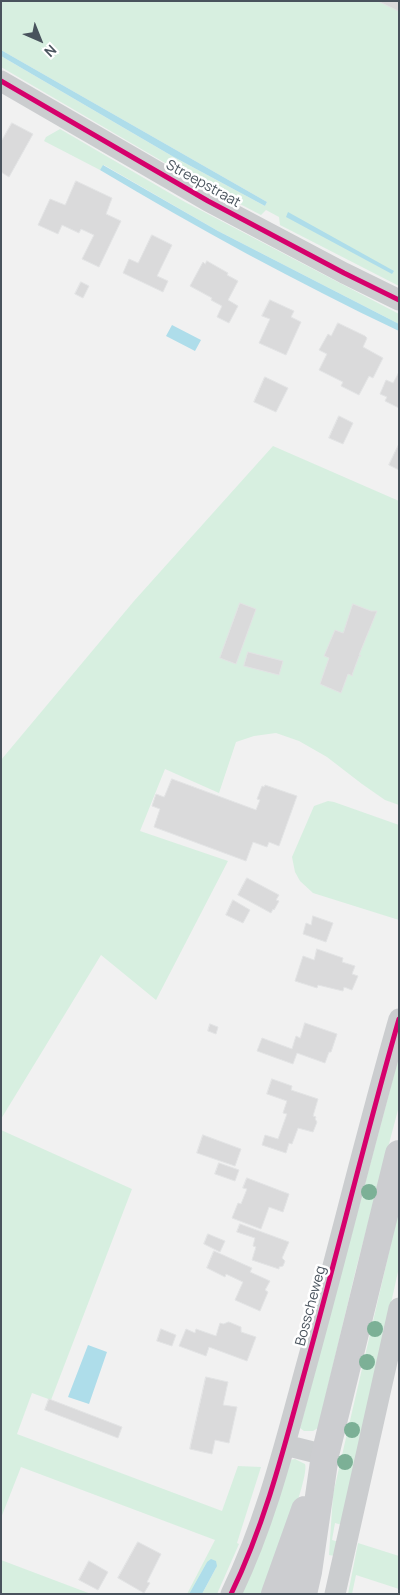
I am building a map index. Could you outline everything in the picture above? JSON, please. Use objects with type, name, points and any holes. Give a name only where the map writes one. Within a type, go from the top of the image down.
[{"type":"main road","points":[[303,1594],[325,1455],[399,1154]]},
{"type":"main road","points":[[275,1594],[325,1455]]},
{"type":"street","name":"Streepstraat","points":[[1,80],[208,201],[399,300]]},
{"type":"street","name":"Bosscheweg","points":[[231,1594],[251,1549],[286,1445],[345,1216],[399,1019]]},
{"type":"street","points":[[335,1594],[399,1308]]},
{"type":"street","points":[[286,1445],[325,1455]]},
{"type":"green space","points":[[1,1],[399,1],[399,286],[280,225],[279,217],[266,210],[261,215],[196,181],[1,67],[1,56],[172,156],[265,206],[267,202],[1,50]]},
{"type":"green space","points":[[60,129],[185,202],[399,314],[399,324],[218,231],[104,165],[100,170],[44,141],[46,137]]},
{"type":"green space","points":[[273,446],[399,501],[399,805],[385,800],[327,757],[299,741],[276,733],[254,736],[236,742],[219,793],[165,769],[140,831],[228,861],[156,1000],[101,955],[1,1119],[1,760],[134,601]]},
{"type":"green space","points":[[328,801],[399,825],[399,920],[313,893],[300,881],[295,872],[292,857],[314,806]]},
{"type":"green space","points":[[399,1056],[399,1106],[356,1269],[318,1428],[313,1431],[304,1431],[300,1428]]},
{"type":"green space","points":[[1,1130],[132,1189],[51,1400],[32,1393],[17,1434],[222,1511],[238,1466],[261,1467],[237,1543],[239,1544],[217,1594],[202,1594],[216,1568],[207,1562],[189,1594],[187,1594],[215,1540],[21,1467],[1,1518]]},
{"type":"green space","points":[[399,1209],[399,1267],[342,1525],[335,1523],[332,1540],[339,1542],[335,1556],[329,1555],[333,1494]]},
{"type":"green space","points":[[295,1459],[305,1464],[302,1487],[263,1594],[240,1594],[290,1460]]},
{"type":"green space","points":[[358,1543],[399,1556],[399,1589],[356,1575],[352,1594],[348,1594]]},
{"type":"green space","points":[[1,1560],[91,1594],[1,1594]]},
{"type":"water","points":[[1,50],[267,202],[265,206],[172,156],[1,56]]},
{"type":"water","points":[[103,165],[218,231],[399,324],[399,331],[210,234],[100,170]]},
{"type":"water","points":[[288,212],[394,271],[392,274],[286,217]]},
{"type":"water","points":[[172,325],[201,340],[195,351],[166,336]]},
{"type":"water","points":[[88,1345],[107,1352],[89,1404],[68,1397]]},
{"type":"water","points":[[211,1559],[216,1561],[217,1566],[202,1594],[189,1594],[207,1562]]},
{"type":"building","points":[[378,1],[399,1],[399,11]]},
{"type":"building","points":[[12,123],[33,134],[9,177],[1,172],[1,142]]},
{"type":"building","points":[[76,181],[112,198],[106,214],[121,221],[99,267],[82,259],[94,235],[81,229],[79,233],[62,225],[58,234],[38,225],[50,199],[65,205]]},
{"type":"building","points":[[152,235],[172,245],[157,276],[168,281],[163,292],[123,273],[129,259],[138,263]]},
{"type":"building","points":[[207,261],[238,281],[228,300],[238,306],[229,323],[217,317],[222,306],[190,286],[203,262],[205,264]]},
{"type":"building","points":[[81,282],[89,286],[83,298],[75,294]]},
{"type":"building","points":[[270,300],[294,311],[291,317],[301,322],[286,355],[259,343],[270,319],[262,316]]},
{"type":"building","points":[[338,323],[365,336],[367,338],[363,347],[383,358],[373,378],[369,376],[359,395],[341,386],[343,382],[319,370],[327,354],[319,350],[328,334],[331,336]]},
{"type":"building","points":[[399,372],[399,408],[385,401],[387,397],[380,394],[386,380],[393,383]]},
{"type":"building","points":[[265,377],[288,388],[276,412],[254,402]]},
{"type":"building","points":[[339,416],[353,423],[343,444],[329,438]]},
{"type":"building","points":[[399,444],[399,470],[389,465]]},
{"type":"building","points":[[240,603],[256,609],[236,664],[220,658]]},
{"type":"building","points":[[353,604],[371,611],[377,611],[359,655],[361,656],[359,656],[353,676],[348,674],[341,693],[320,684],[329,658],[324,656],[335,630],[343,633]]},
{"type":"building","points":[[248,652],[283,661],[279,675],[244,666]]},
{"type":"building","points":[[172,779],[256,810],[260,800],[257,799],[262,786],[264,787],[265,785],[297,796],[279,846],[269,842],[267,847],[253,842],[246,861],[154,827],[160,809],[152,806],[156,794],[164,797]]},
{"type":"building","points":[[247,878],[279,895],[276,900],[279,901],[271,913],[238,895]]},
{"type":"building","points":[[233,900],[250,910],[243,923],[226,915]]},
{"type":"building","points":[[313,916],[333,923],[326,942],[303,934],[306,923],[311,925]]},
{"type":"building","points":[[317,949],[343,958],[342,962],[355,966],[352,974],[358,976],[352,990],[344,987],[343,991],[318,985],[317,988],[295,981],[303,956],[314,960]]},
{"type":"building","points":[[305,1023],[337,1034],[325,1063],[297,1053],[293,1064],[257,1051],[262,1038],[292,1049],[296,1036],[300,1038]]},
{"type":"building","points":[[210,1024],[218,1027],[216,1034],[208,1031]]},
{"type":"building","points":[[272,1079],[292,1086],[291,1090],[318,1099],[313,1116],[316,1117],[317,1122],[313,1132],[298,1128],[292,1144],[289,1143],[286,1153],[262,1145],[265,1135],[278,1139],[287,1114],[283,1113],[287,1101],[267,1094]]},
{"type":"building","points":[[203,1135],[241,1149],[235,1166],[197,1153]]},
{"type":"building","points":[[219,1163],[239,1170],[235,1181],[215,1174]]},
{"type":"building","points":[[247,1178],[289,1194],[283,1212],[269,1207],[261,1229],[232,1218],[238,1203],[241,1204],[247,1189],[243,1188]]},
{"type":"building","points":[[240,1224],[289,1242],[282,1258],[285,1261],[283,1266],[279,1267],[279,1269],[252,1260],[256,1247],[253,1246],[255,1238],[237,1232]]},
{"type":"building","points":[[208,1234],[225,1241],[220,1252],[204,1244]]},
{"type":"building","points":[[214,1251],[252,1268],[250,1272],[270,1281],[265,1290],[268,1292],[260,1311],[235,1300],[243,1282],[226,1274],[225,1277],[207,1268]]},
{"type":"building","points":[[229,1322],[241,1327],[241,1332],[256,1337],[247,1361],[209,1347],[206,1356],[179,1346],[186,1329],[195,1333],[196,1329],[216,1336],[220,1323]]},
{"type":"building","points":[[161,1329],[176,1335],[172,1346],[157,1341]]},
{"type":"building","points":[[206,1377],[228,1382],[223,1405],[237,1407],[229,1443],[215,1440],[212,1454],[190,1449]]},
{"type":"building","points":[[49,1399],[122,1427],[118,1438],[45,1410]]},
{"type":"building","points":[[138,1542],[161,1554],[147,1582],[150,1583],[144,1593],[118,1578]]},
{"type":"building","points":[[89,1561],[108,1572],[98,1590],[79,1580]]},
{"type":"cycle path","points":[[1,81],[208,201],[399,300]]},
{"type":"cycle path","points":[[231,1594],[255,1539],[282,1454],[399,1019]]}]
